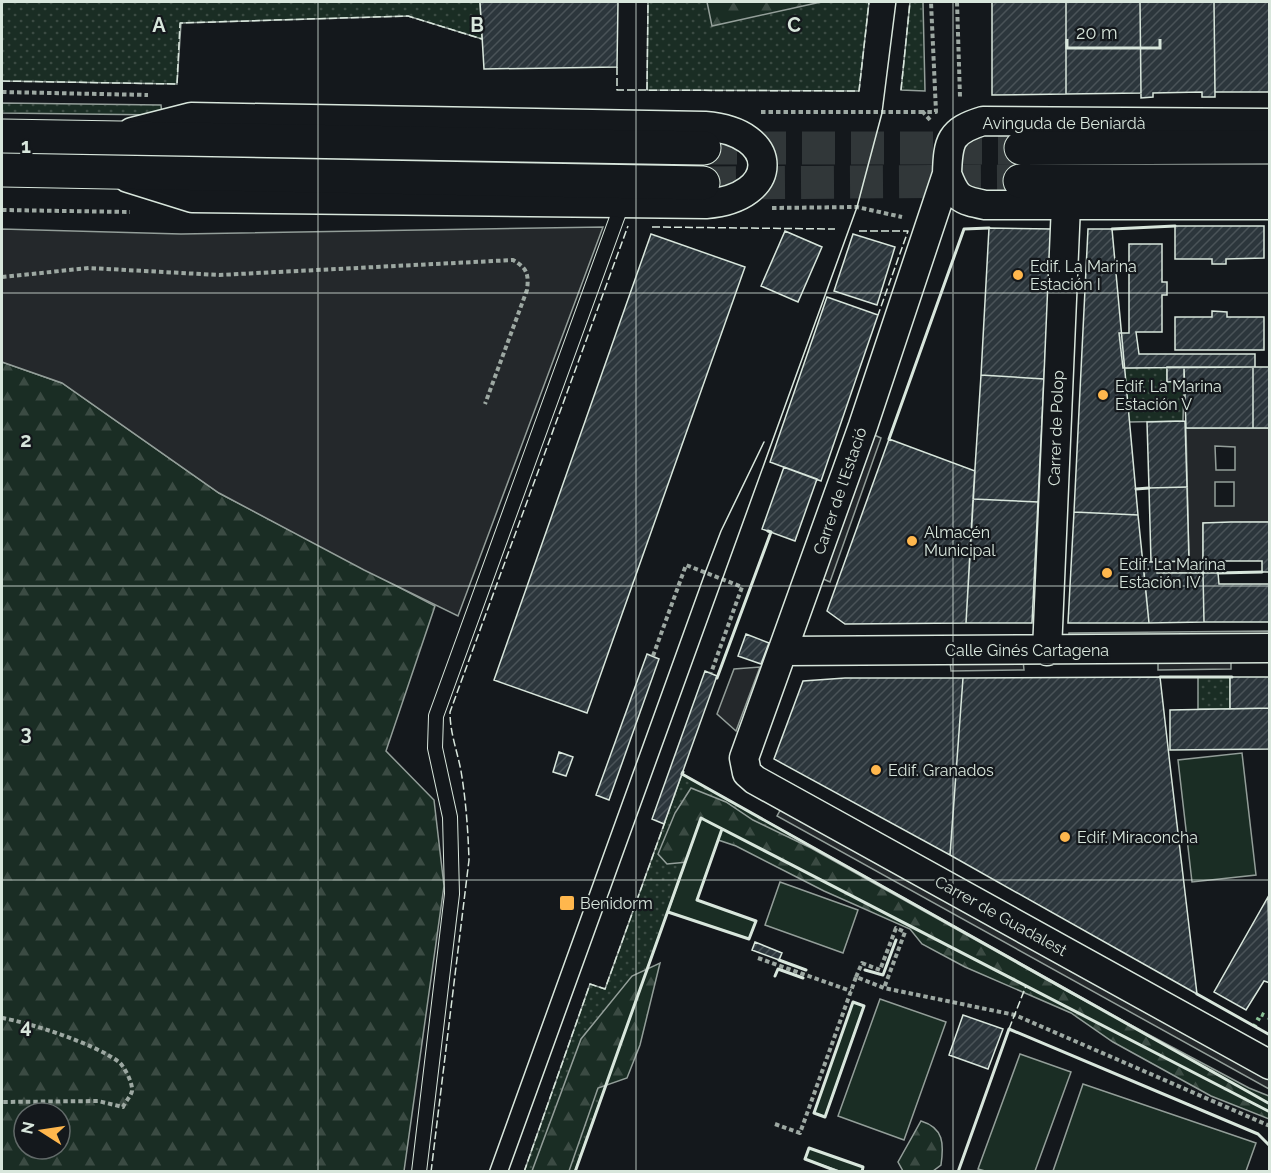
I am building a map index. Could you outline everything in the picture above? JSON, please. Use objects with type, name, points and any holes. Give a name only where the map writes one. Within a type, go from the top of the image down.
[{"type":"main road","points":[[2,136],[704,148]]},
{"type":"main road","name":"Avinguda de Beniardà","points":[[1021,148],[1269,147]]},
{"type":"main road","points":[[2,170],[703,183]]},
{"type":"main road","points":[[1020,181],[1269,181]]},
{"type":"street","points":[[106,171],[192,198],[706,204],[736,199],[756,186],[761,171],[760,155],[755,144],[746,136],[734,130],[705,126],[191,117],[107,138]]},
{"type":"street","name":"Avinguda de Beniardà","points":[[956,135],[983,122],[1269,123]]},
{"type":"street","points":[[956,135],[946,174],[954,192],[963,200],[985,205],[1269,205]]},
{"type":"street","name":"Carrer de l'Estació","points":[[744,758],[784,651],[946,174]]},
{"type":"street","name":"Carrer de Polop","points":[[1047,651],[1066,205]]},
{"type":"street","name":"Calle Ginés Cartagena","points":[[784,651],[1269,648]]},
{"type":"street","name":"Carrer de Guadalest","points":[[744,758],[747,773],[755,780],[1269,1065]]},
{"type":"lane","points":[[419,1172],[452,894],[450,817],[435,748],[436,716],[622,204]]},
{"type":"path","points":[[931,2],[936,111],[923,112],[956,135]]},
{"type":"path","points":[[956,135],[957,2]]},
{"type":"path","points":[[2,277],[89,268],[219,275],[513,260],[524,266],[529,277],[527,290],[485,404]]},
{"type":"path","points":[[653,656],[686,565],[742,587],[711,673]]},
{"type":"path","points":[[775,1124],[800,1133],[862,963],[880,970],[896,928],[905,932],[884,988]]},
{"type":"path","points":[[758,958],[851,991]]},
{"type":"path","points":[[856,977],[884,988],[1015,1015],[1269,1126]]},
{"type":"path","points":[[2,1018],[24,1022],[99,1051],[120,1063],[132,1090],[123,1107],[98,1101],[2,1102]]},
{"type":"green space","points":[[2,2],[480,2],[482,39],[408,16],[181,23],[177,84],[2,81]]},
{"type":"green space","points":[[648,2],[869,2],[859,91],[647,90]]},
{"type":"green space","points":[[707,2],[821,2],[712,26]]},
{"type":"green space","points":[[910,2],[923,2],[925,91],[901,90]]},
{"type":"green space","points":[[2,103],[161,105],[162,115],[2,113]]},
{"type":"green space","points":[[2,362],[62,383],[219,493],[435,606],[386,751],[434,800],[444,886],[404,1171],[2,1172]]},
{"type":"green space","points":[[1167,367],[1167,381],[1184,381],[1183,421],[1129,422],[1123,368]]},
{"type":"green space","points":[[1198,677],[1230,677],[1230,709],[1198,709]]},
{"type":"green space","points":[[1242,753],[1256,875],[1192,882],[1178,760]]},
{"type":"green space","points":[[682,774],[1258,1096],[701,818],[575,1171],[524,1172],[590,984],[605,989]]},
{"type":"green space","points":[[691,788],[726,802],[753,820],[811,848],[1065,990],[1249,1088],[1269,1096],[1269,1119],[1211,1096],[1113,1042],[1071,1013],[965,967],[922,944],[910,929],[824,891],[736,846],[706,836],[688,862],[667,864],[658,854],[675,813]]},
{"type":"green space","points":[[701,818],[722,829],[697,900],[756,921],[749,939],[668,912]]},
{"type":"green space","points":[[780,882],[858,910],[843,953],[765,925]]},
{"type":"green space","points":[[660,963],[640,1045],[627,1078],[598,1088],[569,1171],[532,1171],[581,1039],[632,976]]},
{"type":"green space","points":[[880,999],[946,1022],[904,1140],[838,1116]]},
{"type":"green space","points":[[853,1002],[864,1006],[825,1117],[814,1113]]},
{"type":"green space","points":[[1020,1054],[1071,1072],[1035,1171],[978,1169]]},
{"type":"green space","points":[[1083,1084],[1256,1143],[1246,1171],[1053,1171]]},
{"type":"green space","points":[[921,1121],[934,1128],[941,1138],[941,1165],[933,1171],[903,1171],[898,1162]]},
{"type":"green space","points":[[809,1148],[863,1167],[862,1171],[839,1171],[805,1159]]},
{"type":"shaded area","points":[[603,227],[458,616],[364,570],[219,493],[62,383],[2,362],[2,229],[181,234]]},
{"type":"shaded area","points":[[1186,428],[1269,428],[1269,522],[1203,523],[1203,573],[1157,573],[1157,562],[1189,561]],"holes":[[[1215,446],[1235,447],[1235,470],[1216,470]],[[1215,482],[1234,482],[1234,506],[1215,506]]]},
{"type":"shaded area","points":[[872,434],[881,438],[830,582],[821,578]]},
{"type":"shaded area","points":[[1269,631],[1269,641],[1069,643],[1069,633]]},
{"type":"shaded area","points":[[1231,659],[1231,669],[1158,670],[1158,660]]},
{"type":"shaded area","points":[[1023,660],[1024,670],[951,671],[950,661]]},
{"type":"shaded area","points":[[760,667],[736,731],[717,714],[734,669]]},
{"type":"shaded area","points":[[782,807],[1269,1078],[1269,1089],[777,816]]},
{"type":"building","points":[[480,2],[618,2],[617,67],[484,69]]},
{"type":"building","points":[[992,2],[1066,2],[1066,94],[992,95]]},
{"type":"building","points":[[1066,2],[1140,2],[1141,93],[1066,94]]},
{"type":"building","points":[[1140,2],[1214,2],[1215,97],[1202,97],[1202,92],[1153,93],[1153,97],[1141,98]]},
{"type":"building","points":[[1214,2],[1270,2],[1270,92],[1215,92]]},
{"type":"building","points":[[1175,226],[1264,226],[1264,258],[1226,259],[1226,264],[1212,264],[1212,259],[1175,259]]},
{"type":"building","name":"Edif. La Marina Estación I","points":[[989,228],[1052,229],[1044,379],[981,375]]},
{"type":"building","name":"Edif. La Marina Estación V","points":[[1088,229],[1112,229],[1138,515],[1074,512]]},
{"type":"building","points":[[785,231],[822,247],[798,302],[761,286]]},
{"type":"building","points":[[651,234],[745,267],[587,713],[494,680]]},
{"type":"building","points":[[853,234],[895,247],[877,305],[834,291]]},
{"type":"building","points":[[1129,244],[1162,244],[1162,282],[1167,282],[1167,295],[1162,295],[1162,332],[1136,332],[1139,354],[1255,354],[1255,367],[1123,368],[1119,333],[1129,333]]},
{"type":"building","points":[[827,297],[878,315],[821,481],[770,462]]},
{"type":"building","points":[[1212,311],[1227,312],[1227,317],[1264,317],[1264,350],[1175,350],[1175,317],[1212,317]]},
{"type":"building","points":[[1167,367],[1184,367],[1184,381],[1167,382]]},
{"type":"building","points":[[1184,367],[1253,367],[1253,428],[1186,428]]},
{"type":"building","points":[[1253,367],[1270,367],[1270,428],[1253,428]]},
{"type":"building","points":[[981,375],[1044,379],[1038,502],[973,499]]},
{"type":"building","points":[[1185,421],[1187,487],[1149,488],[1147,422]]},
{"type":"building","name":"Almacén Municipal","points":[[889,439],[975,471],[966,623],[845,624],[827,611]]},
{"type":"building","points":[[784,467],[817,479],[795,541],[762,529]]},
{"type":"building","points":[[1187,487],[1189,561],[1151,562],[1149,488]]},
{"type":"building","points":[[973,499],[1038,502],[1032,623],[966,623]]},
{"type":"building","name":"Edif. La Marina Estación IV","points":[[1074,512],[1138,515],[1149,623],[1068,623]]},
{"type":"building","points":[[1270,522],[1270,572],[1262,572],[1262,561],[1203,561],[1203,523]]},
{"type":"building","points":[[1143,562],[1157,562],[1157,573],[1203,573],[1204,622],[1149,623]]},
{"type":"building","points":[[1203,573],[1218,573],[1219,584],[1270,584],[1270,622],[1204,622]]},
{"type":"building","points":[[746,634],[769,643],[761,664],[738,656]]},
{"type":"building","points":[[647,654],[659,659],[609,800],[596,795]]},
{"type":"building","points":[[705,671],[717,676],[664,824],[652,819]]},
{"type":"building","name":"Edif. Miraconcha","points":[[1160,677],[1197,994],[950,855],[963,678]]},
{"type":"building","points":[[1230,677],[1270,677],[1270,708],[1230,709]]},
{"type":"building","name":"Edif. Granados","points":[[845,678],[963,678],[950,855],[774,759],[803,681]]},
{"type":"building","points":[[1270,708],[1270,749],[1170,750],[1170,710]]},
{"type":"building","points":[[559,752],[573,757],[566,776],[553,772]]},
{"type":"building","points":[[1268,897],[1270,983],[1264,981],[1246,1010],[1214,992]]},
{"type":"building","points":[[755,942],[782,953],[779,960],[752,950]]},
{"type":"building","points":[[963,1015],[1003,1029],[988,1069],[949,1055]]},
{"type":"tunnel","points":[[704,148],[1021,148]]},
{"type":"tunnel","points":[[703,183],[1020,181]]},
{"type":"tram line","points":[[508,1172],[857,207],[882,113],[896,2]]},
{"type":"tram line","points":[[489,1172],[705,573],[721,531],[764,442]]},
{"type":"hedge","points":[[1254,1027],[1261,1014],[1270,1018]]},
{"type":"fence","points":[[647,90],[648,2]]},
{"type":"fence","points":[[617,67],[617,90],[859,91],[869,2]]},
{"type":"fence","points":[[901,90],[910,2]]},
{"type":"fence","points":[[2,81],[177,84],[180,23],[408,16],[482,39]]},
{"type":"fence","points":[[431,1172],[469,860],[464,793],[450,712],[628,226]]},
{"type":"fence","points":[[652,227],[835,229]]},
{"type":"fence","points":[[859,231],[908,231],[878,315]]},
{"type":"fence","points":[[524,1172],[590,984],[605,989],[665,822]]},
{"type":"fence","points":[[1009,1029],[1026,986]]},
{"type":"wall","points":[[1112,229],[1175,226]]},
{"type":"wall","points":[[889,439],[964,229],[989,228]]},
{"type":"wall","points":[[1136,489],[1149,488]]},
{"type":"wall","points":[[717,678],[771,532],[768,531]]},
{"type":"wall","points":[[1203,561],[1203,573]]},
{"type":"wall","points":[[1218,573],[1262,572]]},
{"type":"wall","points":[[1160,677],[1232,677]]},
{"type":"wall","points":[[683,772],[682,774],[1270,1104]]},
{"type":"wall","points":[[575,1172],[701,818],[1270,1112]]},
{"type":"wall","points":[[668,912],[749,939],[756,921],[697,900],[722,829]]},
{"type":"wall","points":[[865,970],[883,975],[896,940]]},
{"type":"wall","points":[[779,960],[806,970]]},
{"type":"wall","points":[[775,976],[778,969],[803,978]]},
{"type":"wall","points":[[1197,994],[1270,1035]]},
{"type":"wall","points":[[853,1002],[864,1006],[825,1117],[814,1113],[853,1002]]},
{"type":"wall","points":[[958,1172],[1009,1029],[1258,1134],[1270,1146]]},
{"type":"wall","points":[[839,1172],[805,1159],[809,1148],[863,1167],[862,1172]]},
{"type":"wall","points":[[871,1172],[876,1172]]},
{"type":"place","name":"Edif. La Marina Estación I","points":[[1018,275]]},
{"type":"place","name":"Edif. La Marina Estación V","points":[[1103,395]]},
{"type":"place","name":"Almacén Municipal","points":[[912,541]]},
{"type":"place","name":"Edif. La Marina Estación IV","points":[[1107,573]]},
{"type":"place","name":"Edif. Granados","points":[[876,770]]},
{"type":"place","name":"Edif. Miraconcha","points":[[1065,837]]},
{"type":"place","name":"Benidorm","points":[[567,903]]}]
